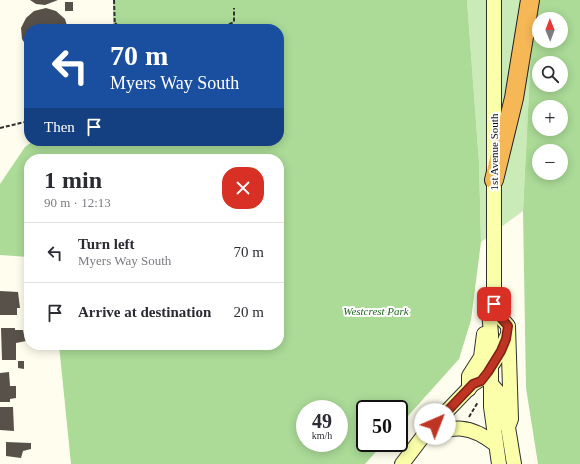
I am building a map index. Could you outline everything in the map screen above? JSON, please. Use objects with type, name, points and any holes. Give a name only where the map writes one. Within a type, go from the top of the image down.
[{"type":"highway","points":[[494,180],[514,98],[530,0]]},
{"type":"main road","name":"1st Avenue South","points":[[492,311],[494,0]]},
{"type":"main road","points":[[492,311],[495,311],[508,326],[511,419],[508,427],[514,464]]},
{"type":"main road","points":[[492,311],[488,376],[494,444],[499,464]]},
{"type":"main road","points":[[475,393],[469,376],[481,357],[484,341],[484,330],[492,311]]},
{"type":"main road","points":[[402,464],[424,435],[475,393],[488,376],[501,351],[506,339],[508,326]]},
{"type":"main road","points":[[488,376],[498,392],[502,422],[508,427]]},
{"type":"main road","points":[[424,435],[454,428],[464,428],[474,430],[494,444]]},
{"type":"path","points":[[114,0],[115,23]]},
{"type":"path","points":[[229,24],[234,22],[234,8]]},
{"type":"path","points":[[0,128],[24,122]]},
{"type":"path","points":[[468,418],[475,393]]},
{"type":"green space","name":"Westcrest Park","points":[[113,0],[467,0],[479,162],[481,242],[471,320],[459,359],[408,416],[408,400],[356,400],[356,452],[376,452],[365,464],[71,464],[60,350],[284,350],[284,154],[24,154],[24,257],[0,255],[0,184],[26,146],[284,146],[284,24],[113,24]]},
{"type":"green space","points":[[467,0],[538,0],[536,12],[532,12],[532,43],[523,211],[481,242],[479,162]]},
{"type":"green space","points":[[538,0],[580,0],[580,464],[538,464],[526,388],[523,211],[532,43],[532,48],[568,48],[568,12],[536,12]]},
{"type":"building","points":[[30,0],[58,0],[45,5],[36,4]]},
{"type":"building","points":[[65,2],[73,2],[73,11],[65,11]]},
{"type":"building","points":[[46,8],[56,11],[65,19],[66,24],[24,24],[24,42],[22,39],[21,28],[26,18],[34,11]]},
{"type":"building","points":[[0,291],[18,292],[20,308],[17,308],[17,315],[0,315]]},
{"type":"building","points":[[1,328],[15,328],[15,330],[23,330],[24,341],[16,343],[16,360],[2,360]]},
{"type":"building","points":[[18,361],[24,361],[24,369],[18,368]]},
{"type":"building","points":[[9,372],[10,386],[16,386],[16,398],[10,399],[10,402],[0,402],[0,373]]},
{"type":"building","points":[[0,407],[13,407],[14,431],[0,430]]},
{"type":"building","points":[[6,442],[31,443],[31,449],[23,451],[21,458],[6,456]]},
{"type":"route","points":[[435,424],[473,384],[484,378],[501,351],[506,339],[508,326],[495,311],[494,304]]}]
